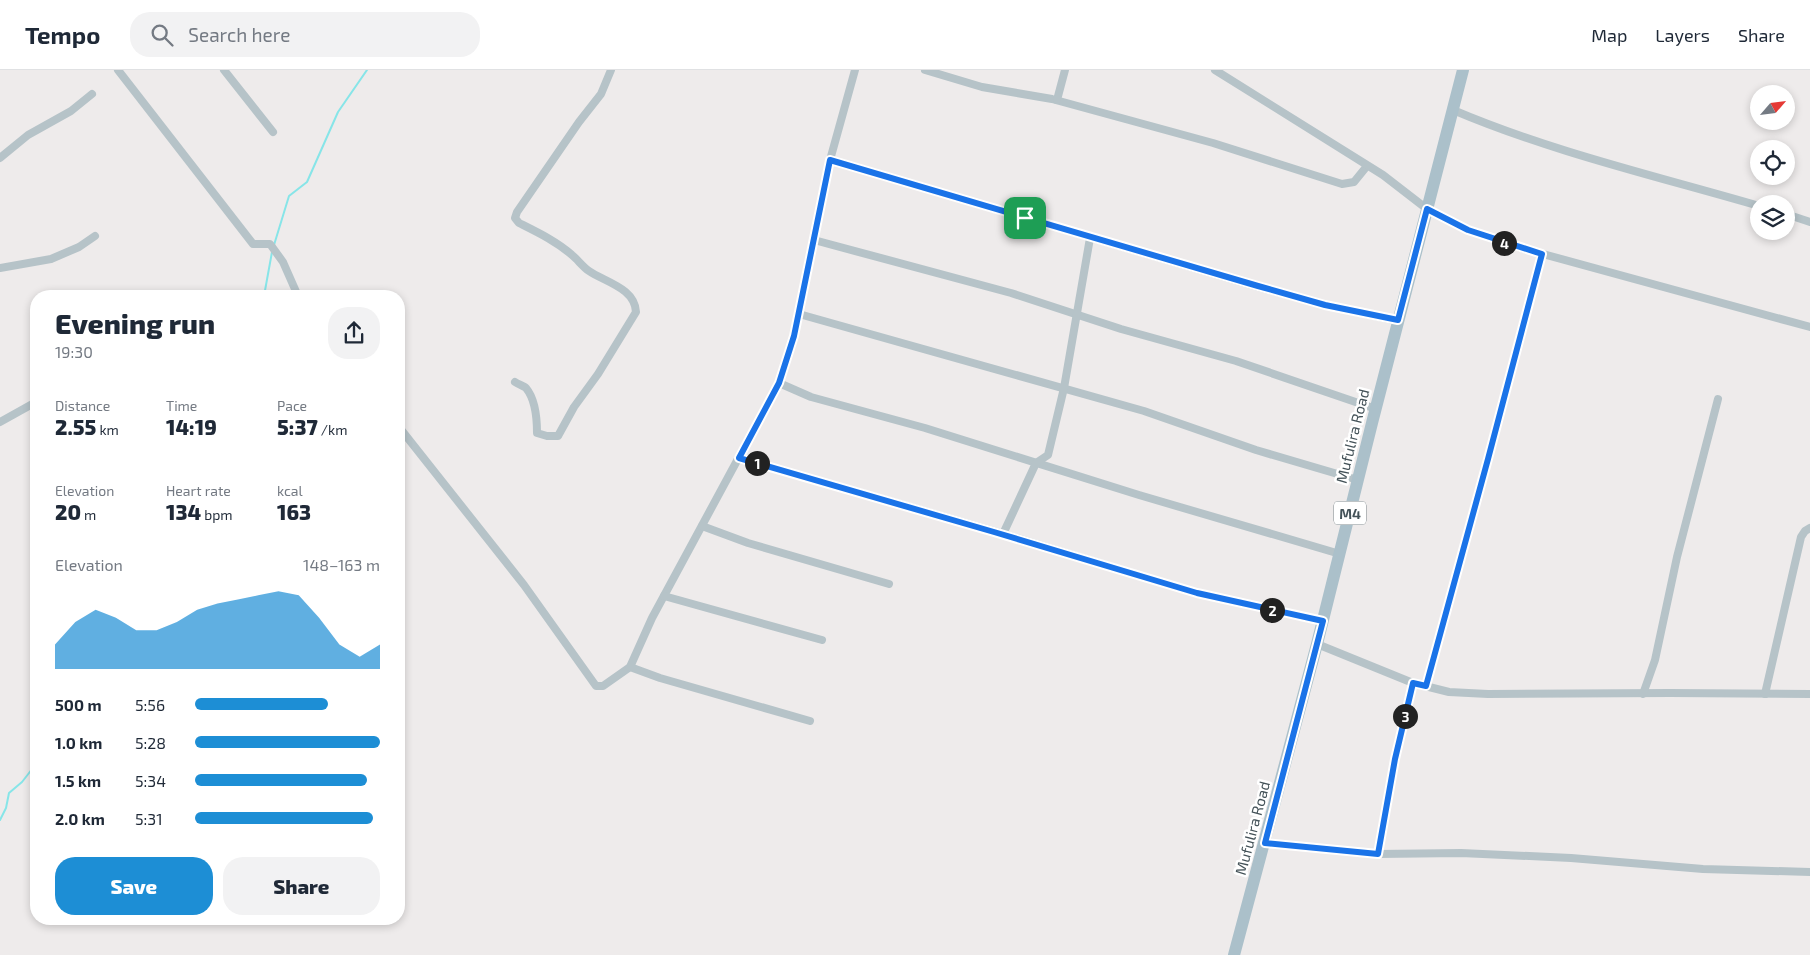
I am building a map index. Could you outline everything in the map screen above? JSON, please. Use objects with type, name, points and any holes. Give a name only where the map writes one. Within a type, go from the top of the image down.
[{"type":"main road","name":"Mufulira Road","points":[[1234,955],[1323,621],[1463,70]]},
{"type":"street","points":[[118,70],[253,244],[270,244],[283,262],[295,290]]},
{"type":"street","points":[[224,70],[273,132]]},
{"type":"street","points":[[515,382],[526,388],[533,402],[538,422],[537,433],[547,436],[558,436],[574,407],[598,374],[636,312],[634,301],[630,296],[604,278],[589,271],[573,255],[519,223],[515,218],[517,212],[560,150],[601,94],[611,70]]},
{"type":"street","points":[[405,435],[524,584],[596,686],[603,686],[630,667],[664,596],[779,383],[794,336],[830,160],[855,70]]},
{"type":"street","points":[[925,70],[982,87],[1057,100],[1213,143],[1342,184],[1354,182],[1367,166]]},
{"type":"street","points":[[1057,100],[1065,70]]},
{"type":"street","points":[[1215,70],[1367,166],[1427,209],[1468,230],[1542,254],[1810,327]]},
{"type":"street","points":[[0,158],[28,135],[71,111],[92,94]]},
{"type":"street","points":[[1453,110],[1500,130],[1562,150],[1750,203]]},
{"type":"street","points":[[830,160],[1090,238],[1325,305],[1398,320]]},
{"type":"street","points":[[1795,217],[1810,222]]},
{"type":"street","points":[[0,268],[51,259],[79,247],[95,236]]},
{"type":"street","points":[[1002,534],[1036,463],[1048,455],[1064,388],[1090,238]]},
{"type":"street","points":[[814,240],[1011,293],[1121,329],[1236,361],[1376,409]]},
{"type":"street","points":[[1426,686],[1542,254]]},
{"type":"street","points":[[799,314],[1144,411],[1256,450],[1358,480]]},
{"type":"street","points":[[779,383],[811,397],[925,428],[1340,554]]},
{"type":"street","points":[[1643,694],[1655,660],[1677,557],[1718,399]]},
{"type":"street","points":[[0,422],[30,405]]},
{"type":"street","points":[[739,458],[1197,593],[1323,621]]},
{"type":"street","points":[[702,526],[748,543],[889,584]]},
{"type":"street","points":[[1764,694],[1801,537],[1810,528]]},
{"type":"street","points":[[664,596],[822,640]]},
{"type":"street","points":[[1317,644],[1413,683],[1449,692],[1488,694],[1810,694]]},
{"type":"street","points":[[630,667],[660,678],[810,721]]},
{"type":"street","points":[[1378,854],[1395,759],[1413,683]]},
{"type":"street","points":[[1265,843],[1378,854],[1461,853],[1581,859],[1703,869],[1810,872]]},
{"type":"waterway","points":[[274,245],[289,196],[307,182],[338,112],[367,70]]},
{"type":"waterway","points":[[265,290],[272,252]]},
{"type":"waterway","points":[[0,820],[6,808],[9,793],[22,782],[30,772]]},
{"type":"route","points":[[830,160],[1025,218],[1116,246],[1325,305],[1398,320],[1427,209],[1468,230],[1542,254],[1426,686],[1413,683],[1395,759],[1378,854],[1265,843],[1323,621],[1197,593],[739,458],[779,383],[794,336],[830,160]]}]
